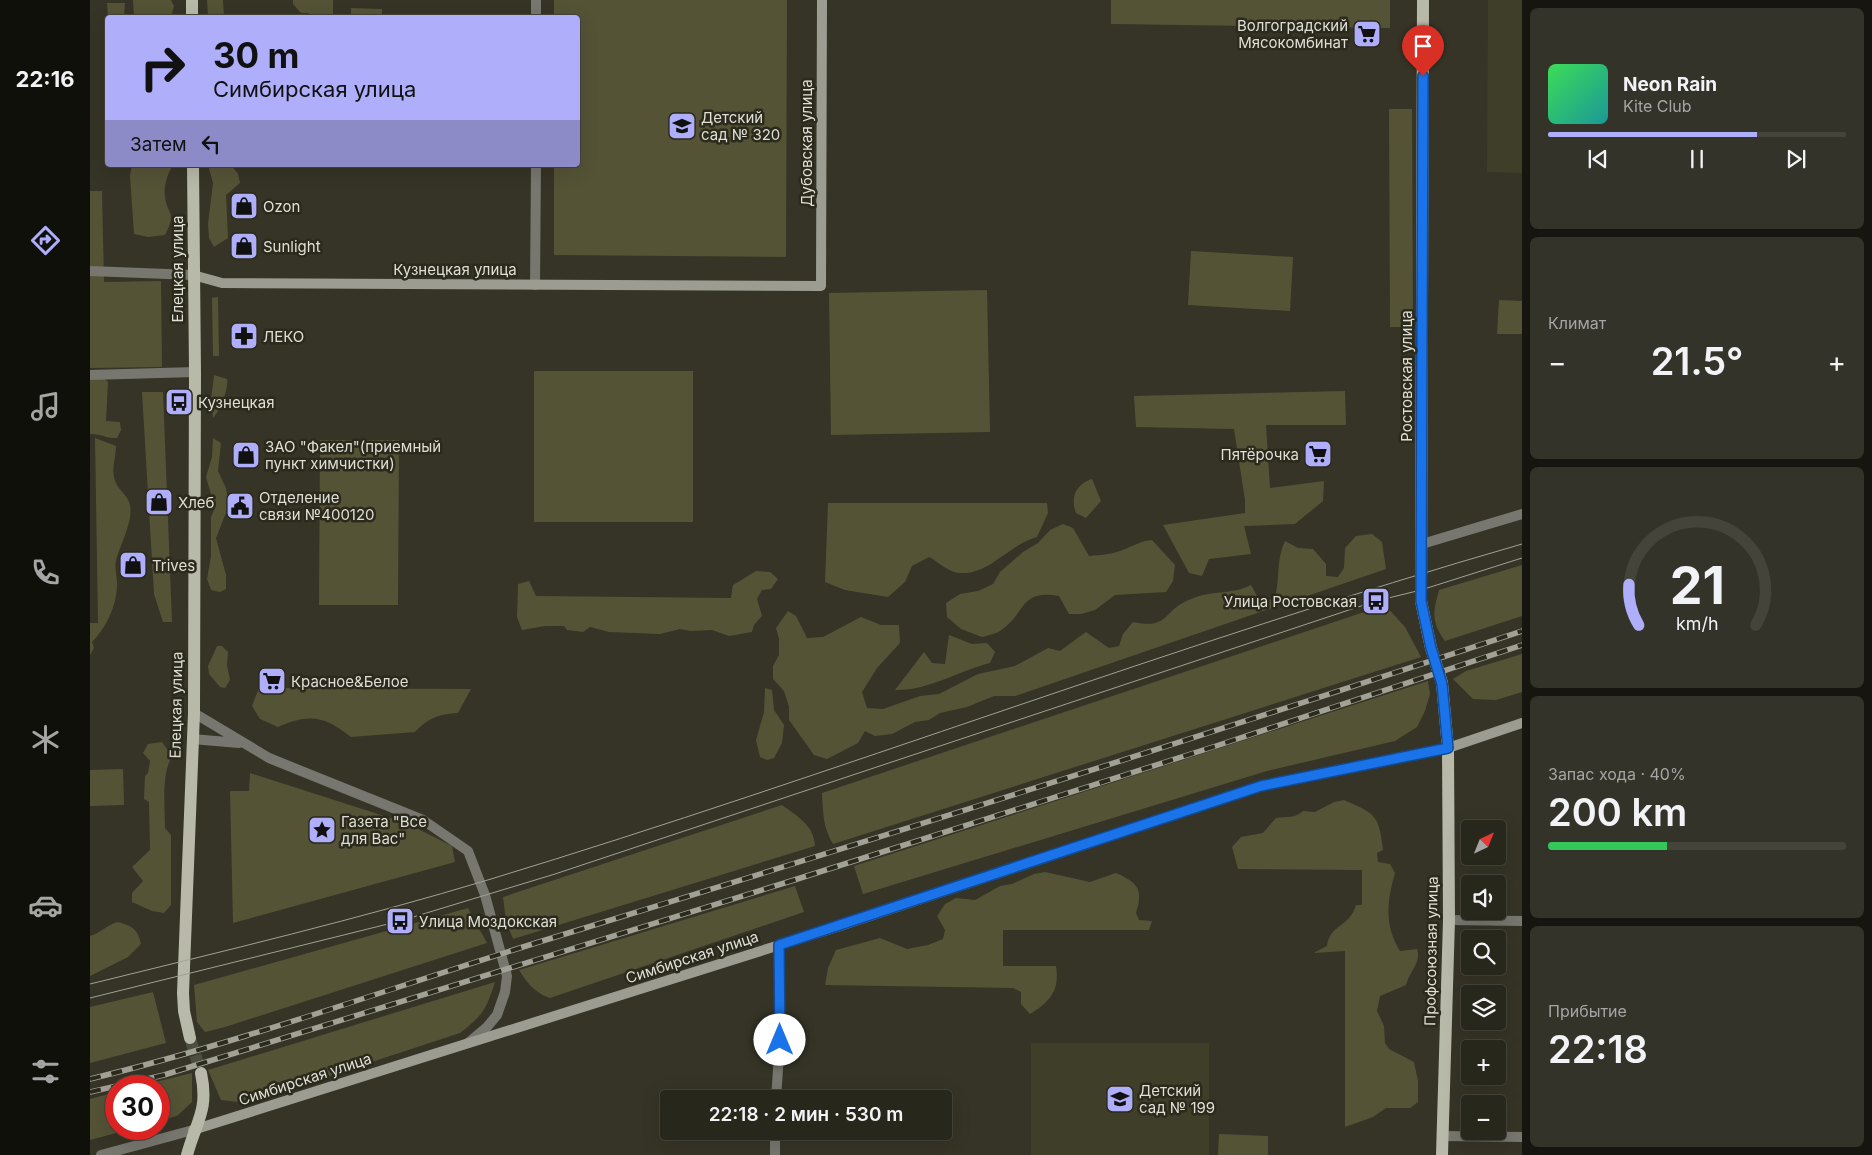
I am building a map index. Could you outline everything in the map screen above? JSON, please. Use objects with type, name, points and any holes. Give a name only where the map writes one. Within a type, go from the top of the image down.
[{"type":"main road","points":[[192,0],[192,15]]},
{"type":"main road","name":"Дубовская улица","points":[[821,286],[822,0]]},
{"type":"main road","name":"Ростовская улица","points":[[1423,0],[1421,601],[1431,648],[1442,684],[1448,748]]},
{"type":"main road","name":"Елецкая улица","points":[[190,1038],[184,1012],[183,994],[194,712],[195,372],[193,167]]},
{"type":"main road","name":"Кузнецкая улица","points":[[193,275],[222,282],[821,286]]},
{"type":"main road","name":"Симбирская улица","points":[[193,1130],[779,945],[1261,786],[1448,748],[1522,723]]},
{"type":"main road","name":"Профсоюзная улица","points":[[1442,1155],[1449,920],[1448,748]]},
{"type":"main road","points":[[187,1155],[193,1130],[204,1105],[205,1093],[201,1073]]},
{"type":"street","points":[[536,0],[536,15]]},
{"type":"street","points":[[535,284],[536,167]]},
{"type":"street","name":"Кузнецкая улица","points":[[90,271],[193,275]]},
{"type":"street","points":[[90,375],[195,372]]},
{"type":"street","points":[[1422,544],[1522,514]]},
{"type":"street","points":[[194,712],[269,758],[423,820],[468,850],[481,882],[507,976],[506,992],[497,1015],[487,1027],[467,1043]]},
{"type":"street","points":[[192,738],[242,743]]},
{"type":"street","points":[[1449,920],[1522,921]]},
{"type":"street","points":[[777,1090],[780,1040],[779,945]]},
{"type":"street","name":"Симбирская улица","points":[[101,1155],[193,1130]]},
{"type":"street","points":[[1442,1136],[1522,1137]]},
{"type":"street","points":[[775,1140],[775,1155]]},
{"type":"shaded area","points":[[133,0],[171,0],[174,6],[172,15],[134,15]]},
{"type":"shaded area","points":[[207,0],[223,0],[224,15],[208,15]]},
{"type":"shaded area","points":[[293,0],[333,0],[333,15],[301,13],[293,4]]},
{"type":"shaded area","name":"Детский сад № 320","points":[[554,0],[787,0],[786,257],[554,255],[554,167],[580,167],[580,15],[554,15]]},
{"type":"shaded area","points":[[1111,0],[1390,0],[1390,28],[1111,24]]},
{"type":"shaded area","points":[[1488,0],[1522,0],[1522,173],[1487,172]]},
{"type":"shaded area","points":[[107,3],[125,3],[124,15],[108,15]]},
{"type":"shaded area","points":[[351,8],[382,9],[382,15],[351,15]]},
{"type":"shaded area","points":[[1389,109],[1412,109],[1413,327],[1390,327]]},
{"type":"shaded area","points":[[132,167],[172,167],[165,185],[166,203],[171,218],[165,235],[148,237],[134,234],[130,176]]},
{"type":"shaded area","points":[[209,167],[233,167],[238,174],[240,183],[226,195],[228,238],[214,247],[209,238],[208,224],[213,183]]},
{"type":"shaded area","points":[[90,191],[102,191],[104,282],[161,281],[162,367],[90,368]]},
{"type":"shaded area","points":[[1191,251],[1293,257],[1290,311],[1188,305]]},
{"type":"shaded area","points":[[987,290],[990,432],[831,435],[829,293]]},
{"type":"shaded area","points":[[218,297],[219,356],[213,356],[212,298]]},
{"type":"shaded area","points":[[1499,300],[1522,301],[1522,334],[1497,334]]},
{"type":"shaded area","points":[[534,371],[693,371],[693,522],[534,522]]},
{"type":"shaded area","points":[[214,375],[227,379],[227,388],[213,418],[211,400]]},
{"type":"shaded area","points":[[90,376],[103,378],[108,382],[106,421],[120,422],[121,430],[117,438],[90,434]]},
{"type":"shaded area","points":[[1345,391],[1346,425],[1266,425],[1270,488],[1324,481],[1323,501],[1295,524],[1244,526],[1251,554],[1209,559],[1202,576],[1189,573],[1163,525],[1245,513],[1245,500],[1234,429],[1136,427],[1134,396]]},
{"type":"shaded area","points":[[142,392],[163,392],[172,622],[163,622],[154,594]]},
{"type":"shaded area","points":[[95,438],[116,446],[113,469],[114,478],[128,499],[130,518],[116,561],[117,583],[115,602],[106,624],[92,642],[94,648],[90,655],[90,623],[98,623]]},
{"type":"shaded area","points":[[213,438],[221,443],[218,471],[226,488],[229,505],[216,538],[226,575],[226,589],[220,592],[211,590],[207,579],[211,556],[211,517],[215,508],[206,477],[212,457]]},
{"type":"shaded area","points":[[320,440],[399,440],[398,605],[319,605]]},
{"type":"shaded area","points":[[1092,479],[1101,501],[1086,518],[1076,513],[1074,497],[1082,484]]},
{"type":"shaded area","points":[[828,503],[1047,503],[1048,513],[1037,537],[1017,546],[981,569],[956,573],[929,557],[912,566],[905,582],[888,597],[845,590],[825,582]]},
{"type":"shaded area","points":[[1063,524],[1073,528],[1089,556],[1117,552],[1141,542],[1152,540],[1175,565],[1173,581],[1166,592],[1115,595],[1095,610],[1081,614],[1069,614],[1059,596],[1037,596],[1030,599],[1009,624],[1000,631],[982,637],[961,629],[947,617],[946,603],[960,594],[978,591],[993,584],[1000,572],[1023,552],[1038,543],[1050,530]]},
{"type":"shaded area","points":[[1372,534],[1382,542],[1386,569],[1015,696],[994,696],[967,707],[940,713],[929,720],[915,722],[892,734],[875,736],[865,731],[858,743],[827,759],[814,755],[789,720],[789,707],[784,691],[773,679],[773,666],[779,655],[779,639],[776,628],[788,611],[796,616],[807,638],[823,637],[861,617],[881,625],[899,625],[900,643],[877,668],[862,692],[867,708],[883,709],[920,696],[939,694],[978,674],[1015,666],[1048,648],[1060,651],[1086,632],[1109,648],[1119,646],[1123,634],[1133,622],[1145,624],[1160,621],[1182,603],[1206,594],[1236,590],[1251,585],[1257,596],[1264,602],[1275,598],[1280,555],[1285,541],[1298,548],[1313,549],[1326,564],[1326,576],[1338,577],[1344,568],[1345,548],[1356,536]]},
{"type":"shaded area","points":[[1522,565],[1522,616],[1445,641],[1435,622],[1435,605],[1439,590]]},
{"type":"shaded area","points":[[756,571],[770,572],[778,579],[771,589],[762,590],[757,599],[762,616],[754,625],[752,632],[729,636],[712,630],[690,631],[680,629],[660,634],[609,632],[590,627],[583,632],[567,630],[564,626],[545,626],[522,630],[517,617],[518,584],[529,581],[536,596],[731,598],[733,585]]},
{"type":"shaded area","points":[[1385,605],[1405,627],[1421,657],[833,844],[827,832],[822,793]]},
{"type":"shaded area","points":[[949,635],[972,644],[987,643],[995,652],[990,663],[931,684],[895,690],[924,652],[932,663],[945,664]]},
{"type":"shaded area","points":[[217,646],[222,646],[228,652],[227,665],[230,680],[225,688],[220,687],[209,674],[208,666]]},
{"type":"shaded area","points":[[1522,654],[1522,692],[1496,700],[1473,699],[1453,679],[1466,671]]},
{"type":"shaded area","points":[[1428,681],[1430,694],[1425,711],[1417,727],[1395,741],[1267,771],[863,894],[854,866]]},
{"type":"shaded area","points":[[259,688],[471,689],[458,713],[445,714],[434,718],[415,732],[351,737],[333,725],[316,719],[308,718],[278,727],[260,719],[252,706]]},
{"type":"shaded area","points":[[765,688],[772,690],[774,710],[784,725],[782,743],[774,758],[767,760],[760,757],[756,740],[764,712]]},
{"type":"shaded area","points":[[162,742],[172,756],[166,772],[164,791],[165,828],[171,835],[171,905],[164,913],[152,911],[132,902],[132,893],[143,881],[132,867],[150,850],[149,802],[144,799],[145,776],[148,773],[150,761],[143,753],[148,744]]},
{"type":"shaded area","points":[[123,769],[124,805],[90,806],[90,770]]},
{"type":"shaded area","points":[[250,773],[406,823],[452,846],[455,862],[233,923],[230,791],[249,791]]},
{"type":"shaded area","points":[[1344,800],[1369,813],[1377,822],[1383,850],[1377,853],[1378,862],[1390,864],[1395,873],[1388,913],[1391,932],[1400,951],[1417,949],[1418,954],[1417,963],[1406,985],[1380,996],[1377,1011],[1384,1026],[1385,1043],[1389,1049],[1414,1062],[1418,1081],[1418,1102],[1410,1108],[1386,1108],[1373,1117],[1345,1127],[1345,951],[1313,953],[1327,946],[1332,934],[1349,918],[1356,905],[1362,905],[1362,870],[1238,869],[1232,847],[1241,837],[1263,833],[1276,818],[1293,816],[1303,811],[1315,812],[1334,802]]},
{"type":"shaded area","points":[[782,805],[804,822],[812,832],[815,846],[513,939],[506,921],[503,897]]},
{"type":"shaded area","points":[[1045,872],[1090,882],[1116,873],[1130,880],[1137,888],[1139,898],[1136,913],[1139,920],[1152,921],[1149,930],[1003,930],[1003,966],[1056,966],[1055,989],[1043,1005],[1030,1014],[1021,1004],[1021,992],[1013,988],[825,985],[828,968],[836,950],[880,938],[907,949],[928,945],[943,939],[945,930],[937,916],[945,904],[956,898],[975,900],[1000,886],[1012,884],[1034,874]]},
{"type":"shaded area","points":[[795,886],[804,912],[550,998],[532,987],[519,970]]},
{"type":"shaded area","points":[[468,908],[487,943],[225,1027],[205,1032],[197,1022],[194,985]]},
{"type":"shaded area","points":[[118,922],[134,929],[141,944],[128,957],[90,976],[90,936]]},
{"type":"shaded area","points":[[495,982],[483,1011],[460,1033],[247,1103],[221,1100],[208,1070]]},
{"type":"shaded area","points":[[153,992],[166,1043],[90,1063],[90,1007]]},
{"type":"shaded area","name":"Детский сад № 199","points":[[1031,1043],[1209,1043],[1209,1155],[1031,1155]]},
{"type":"shaded area","points":[[192,1073],[192,1102],[177,1116],[170,1118],[170,1078]]},
{"type":"shaded area","points":[[105,1095],[105,1136],[90,1140],[90,1099]]},
{"type":"shaded area","points":[[1219,1134],[1268,1136],[1268,1155],[1218,1155]]},
{"type":"tunnel","points":[[190,1038],[201,1073]]},
{"type":"tram line","points":[[90,984],[341,921],[491,879],[620,839],[1263,624],[1522,544]]},
{"type":"tram line","points":[[90,998],[400,921],[555,874],[1376,601],[1421,590],[1522,558]]},
{"type":"railway","points":[[90,1079],[207,1048],[265,1030],[494,956],[1038,787],[1522,631]]},
{"type":"railway","points":[[90,1092],[164,1075],[791,881],[1216,746],[1522,645]]},
{"type":"place","name":"Волгоградский Мясокомбинат","points":[[1367,34]]},
{"type":"place","name":"Детский сад № 320","points":[[682,126]]},
{"type":"place","name":"Ozon","points":[[244,206]]},
{"type":"place","name":"Sunlight","points":[[244,246]]},
{"type":"place","name":"ЛЕКО","points":[[244,336]]},
{"type":"place","name":"Кузнецкая","points":[[179,402]]},
{"type":"place","name":"Пятёрочка","points":[[1318,454]]},
{"type":"place","name":"ЗАО \"Факел\"(приемный пункт химчистки)","points":[[246,455]]},
{"type":"place","name":"Хлеб","points":[[159,502]]},
{"type":"place","name":"Отделение связи №400120","points":[[240,506]]},
{"type":"place","name":"Trives","points":[[133,565]]},
{"type":"place","name":"Улица Ростовская","points":[[1376,601]]},
{"type":"place","name":"Красное&Белое","points":[[272,681]]},
{"type":"place","name":"Газета \"Все для Вас\"","points":[[322,830]]},
{"type":"place","name":"Улица Моздокская","points":[[400,921]]},
{"type":"place","name":"Детский сад № 199","points":[[1120,1099]]},
{"type":"route","points":[[780,1040],[779,945],[1261,786],[1448,748],[1442,684],[1431,648],[1421,601],[1423,76]]}]
